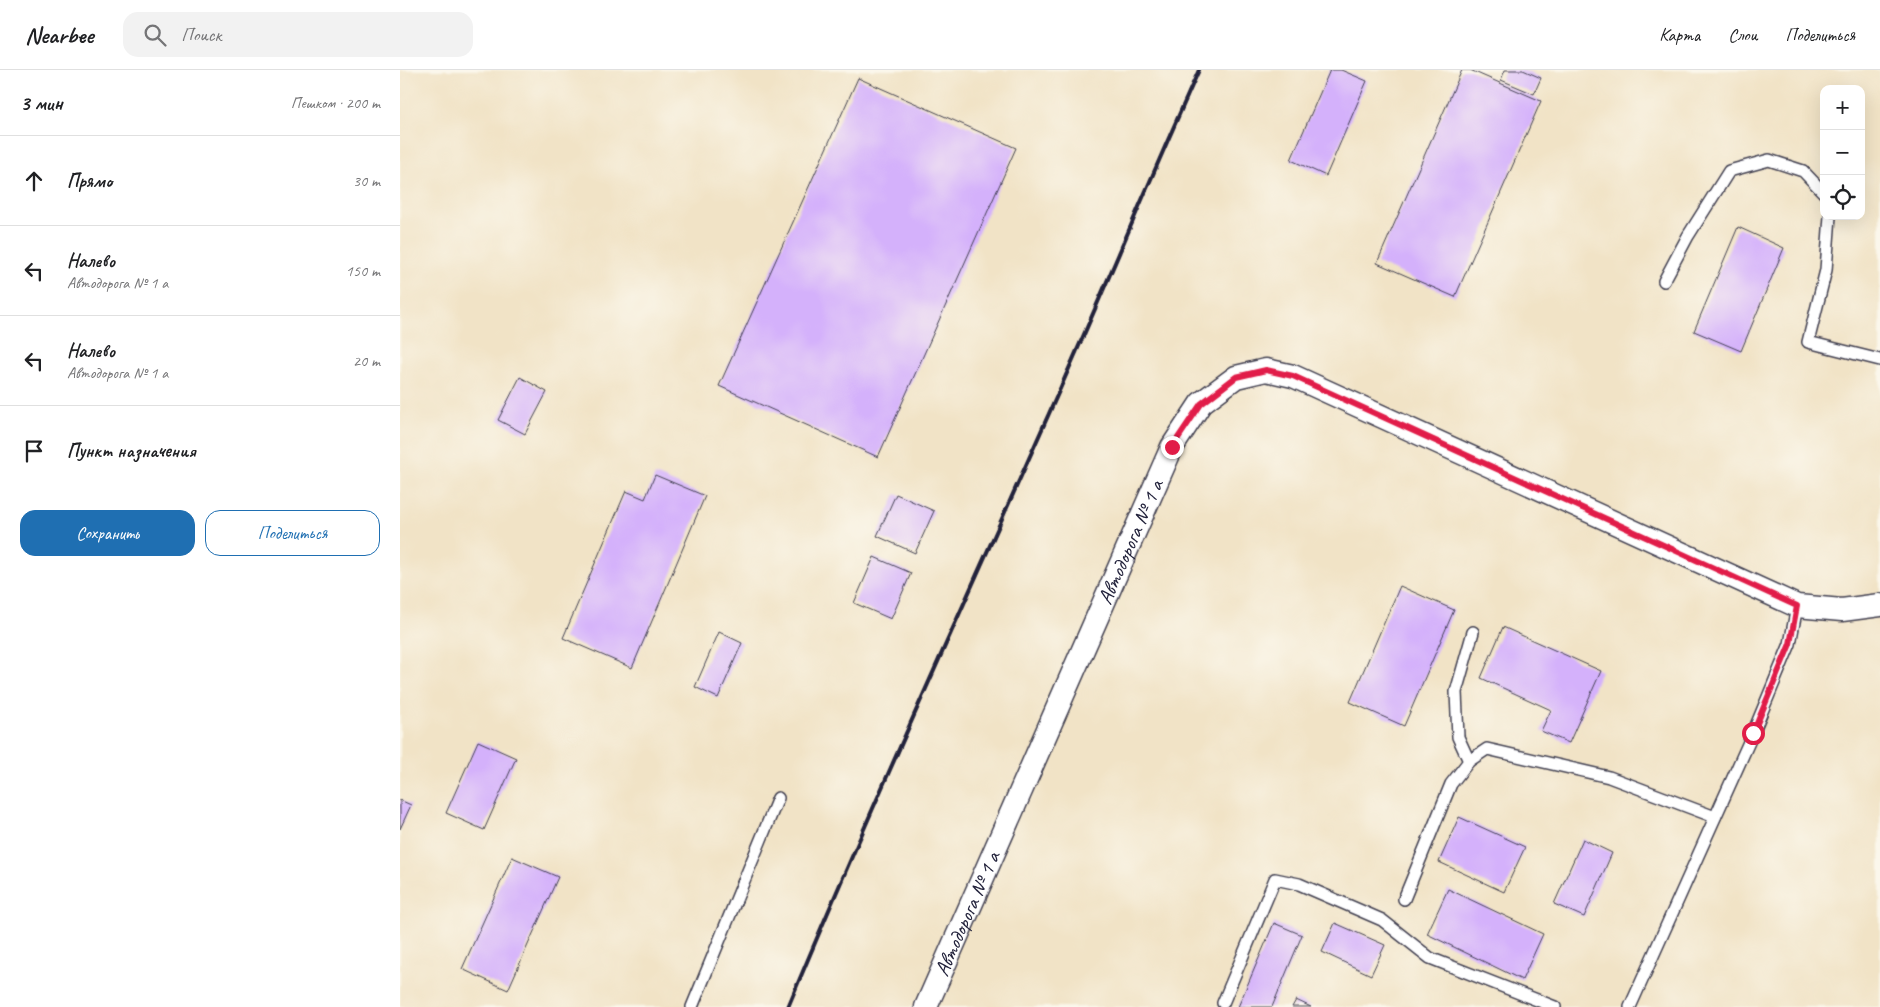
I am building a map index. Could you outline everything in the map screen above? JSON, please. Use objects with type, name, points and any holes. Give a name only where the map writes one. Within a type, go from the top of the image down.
[{"type":"street","name":"Автодорога № 1 а","points":[[926,1007],[1172,447],[1201,404],[1236,377],[1266,370],[1293,376],[1797,606],[1842,610],[1880,605]]},
{"type":"lane","points":[[1664,281],[1688,236],[1729,171],[1769,160],[1803,171],[1820,189]]},
{"type":"lane","points":[[1830,220],[1826,270],[1808,342],[1880,360]]},
{"type":"lane","points":[[1630,1007],[1753,733],[1790,644],[1797,606]]},
{"type":"lane","points":[[1469,761],[1458,737],[1456,692],[1473,632]]},
{"type":"lane","points":[[1404,899],[1452,784],[1469,761],[1487,749],[1609,777],[1715,817]]},
{"type":"lane","points":[[692,1007],[778,798]]},
{"type":"lane","points":[[1223,1003],[1275,879],[1299,884],[1382,920],[1430,958],[1555,1007]]},
{"type":"building","points":[[1330,70],[1341,70],[1367,81],[1326,176],[1291,160]]},
{"type":"building","points":[[1462,70],[1470,70],[1541,101],[1455,297],[1377,263]]},
{"type":"building","points":[[1505,70],[1523,70],[1541,78],[1534,94],[1501,80]]},
{"type":"building","points":[[858,78],[1016,148],[878,457],[719,386]]},
{"type":"building","points":[[1738,227],[1784,248],[1741,351],[1694,331]]},
{"type":"building","points":[[520,377],[547,392],[525,434],[498,420]]},
{"type":"building","points":[[655,475],[705,496],[632,668],[563,638],[626,491],[645,499]]},
{"type":"building","points":[[896,494],[934,511],[915,553],[877,536]]},
{"type":"building","points":[[874,557],[911,573],[891,619],[854,603]]},
{"type":"building","points":[[1400,586],[1454,610],[1404,726],[1350,702]]},
{"type":"building","points":[[1503,627],[1601,671],[1569,743],[1541,731],[1551,710],[1481,678]]},
{"type":"building","points":[[719,632],[742,643],[718,698],[695,687]]},
{"type":"building","points":[[478,741],[516,758],[484,830],[446,813]]},
{"type":"building","points":[[400,800],[411,805],[400,829]]},
{"type":"building","points":[[1459,817],[1525,847],[1504,892],[1439,862]]},
{"type":"building","points":[[1583,839],[1612,853],[1584,917],[1554,904]]},
{"type":"building","points":[[512,857],[558,877],[508,990],[462,969]]},
{"type":"building","points":[[1448,889],[1543,934],[1522,980],[1427,934]]},
{"type":"building","points":[[1274,923],[1302,935],[1272,1007],[1238,1007]]},
{"type":"building","points":[[1335,923],[1385,945],[1371,975],[1322,952]]},
{"type":"building","points":[[1296,1000],[1311,1007],[1292,1007]]},
{"type":"railway","points":[[788,1007],[888,775],[1077,351],[1199,70]]},
{"type":"route","points":[[1172,447],[1201,404],[1236,377],[1266,370],[1293,376],[1797,606],[1790,644],[1753,733]]}]
